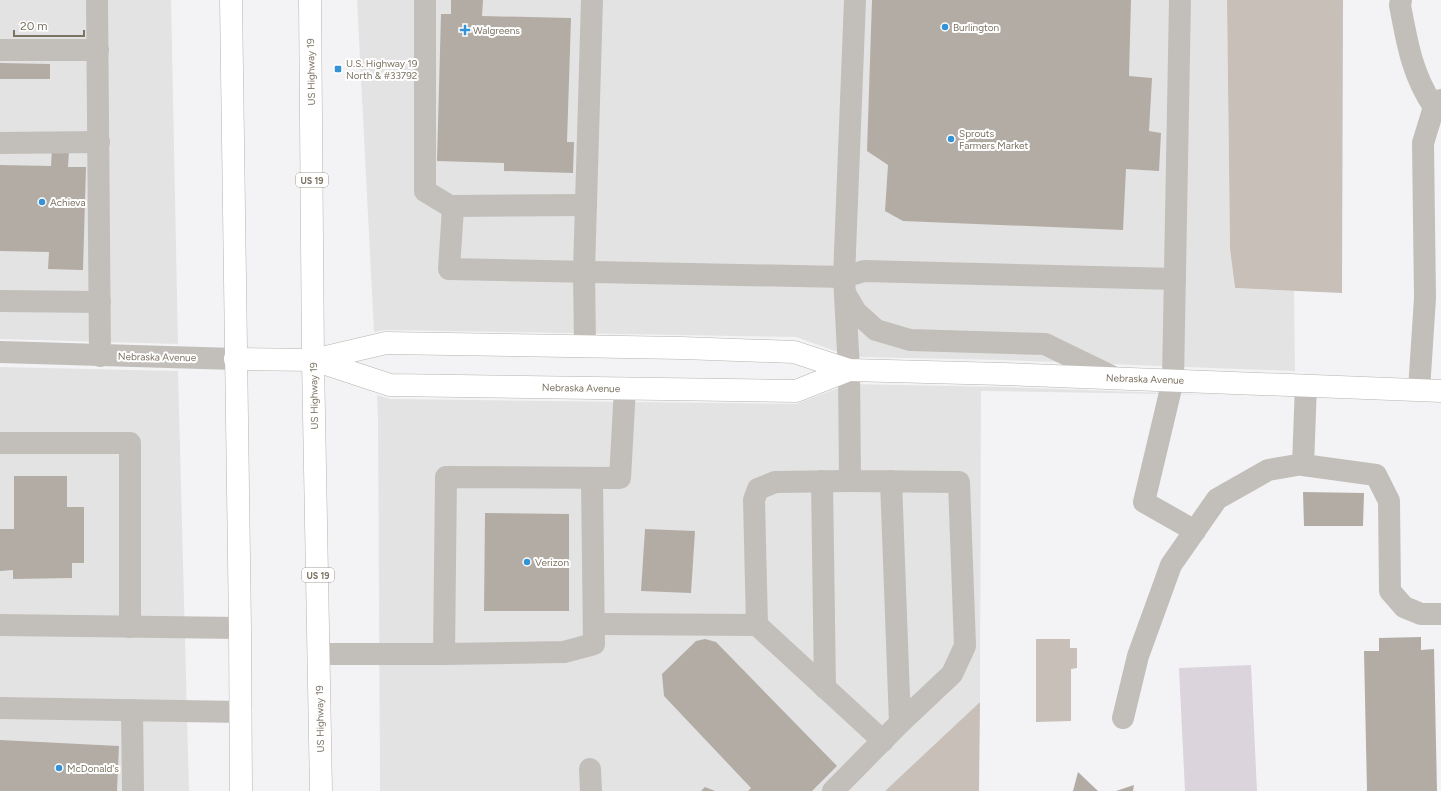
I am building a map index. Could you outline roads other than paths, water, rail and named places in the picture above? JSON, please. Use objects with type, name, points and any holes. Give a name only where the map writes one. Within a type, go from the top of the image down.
[{"type":"main road","points":[[231,0],[241,791]]},
{"type":"main road","name":"US Highway 19","points":[[310,0],[321,791]]},
{"type":"main road","name":"Nebraska Avenue","points":[[236,359],[314,360],[386,343],[585,346],[794,352],[849,370],[1173,380],[1441,391]]},
{"type":"main road","name":"Nebraska Avenue","points":[[314,360],[390,385],[796,391],[849,370]]},
{"type":"street","points":[[97,0],[100,356]]},
{"type":"street","points":[[425,0],[425,191],[453,208],[449,269],[584,271],[844,285],[864,271],[1175,279]]},
{"type":"street","points":[[585,346],[584,271],[592,0]]},
{"type":"street","points":[[850,481],[849,370],[844,285],[855,0]]},
{"type":"street","points":[[1180,0],[1173,380],[1144,502],[1195,531]]},
{"type":"street","points":[[1400,0],[1409,52],[1424,93],[1439,105],[1423,143],[1432,187],[1433,282],[1425,298],[1419,390]]},
{"type":"street","points":[[0,50],[98,50]]},
{"type":"street","points":[[0,143],[99,142]]},
{"type":"street","points":[[450,206],[586,205]]},
{"type":"street","points":[[844,285],[856,312],[876,330],[910,340],[1045,344],[1115,378]]},
{"type":"street","points":[[0,301],[100,302]]},
{"type":"street","name":"Nebraska Avenue","points":[[0,352],[236,359]]},
{"type":"street","points":[[1303,464],[1306,385]]},
{"type":"street","points":[[444,654],[446,476],[620,478],[625,388]]},
{"type":"street","points":[[0,443],[130,443],[130,627]]},
{"type":"street","points":[[1123,718],[1138,656],[1171,565],[1218,499],[1268,470],[1303,464],[1376,475],[1389,501],[1390,591],[1404,608],[1421,614],[1441,614]]},
{"type":"street","points":[[319,654],[564,652],[594,644],[592,478]]},
{"type":"street","points":[[822,481],[825,688]]},
{"type":"street","points":[[891,481],[900,724]]},
{"type":"street","points":[[757,625],[754,500],[758,489],[775,482],[959,482],[965,646],[952,674],[833,791]]},
{"type":"street","points":[[594,624],[757,625],[883,741]]},
{"type":"street","points":[[0,625],[240,628]]},
{"type":"street","points":[[0,708],[241,712]]},
{"type":"street","points":[[132,710],[133,791]]},
{"type":"street","points":[[590,769],[591,791]]},
{"type":"place","name":"Burlington","points":[[945,27]]},
{"type":"place","name":"Walgreens","points":[[465,30]]},
{"type":"place","name":"U.S. Highway 19 North & #33792","points":[[338,69]]},
{"type":"place","name":"Sprouts Farmers Market","points":[[951,139]]},
{"type":"place","name":"Achieva","points":[[42,202]]},
{"type":"place","name":"Verizon","points":[[527,562]]},
{"type":"place","name":"McDonald's","points":[[59,768]]}]
